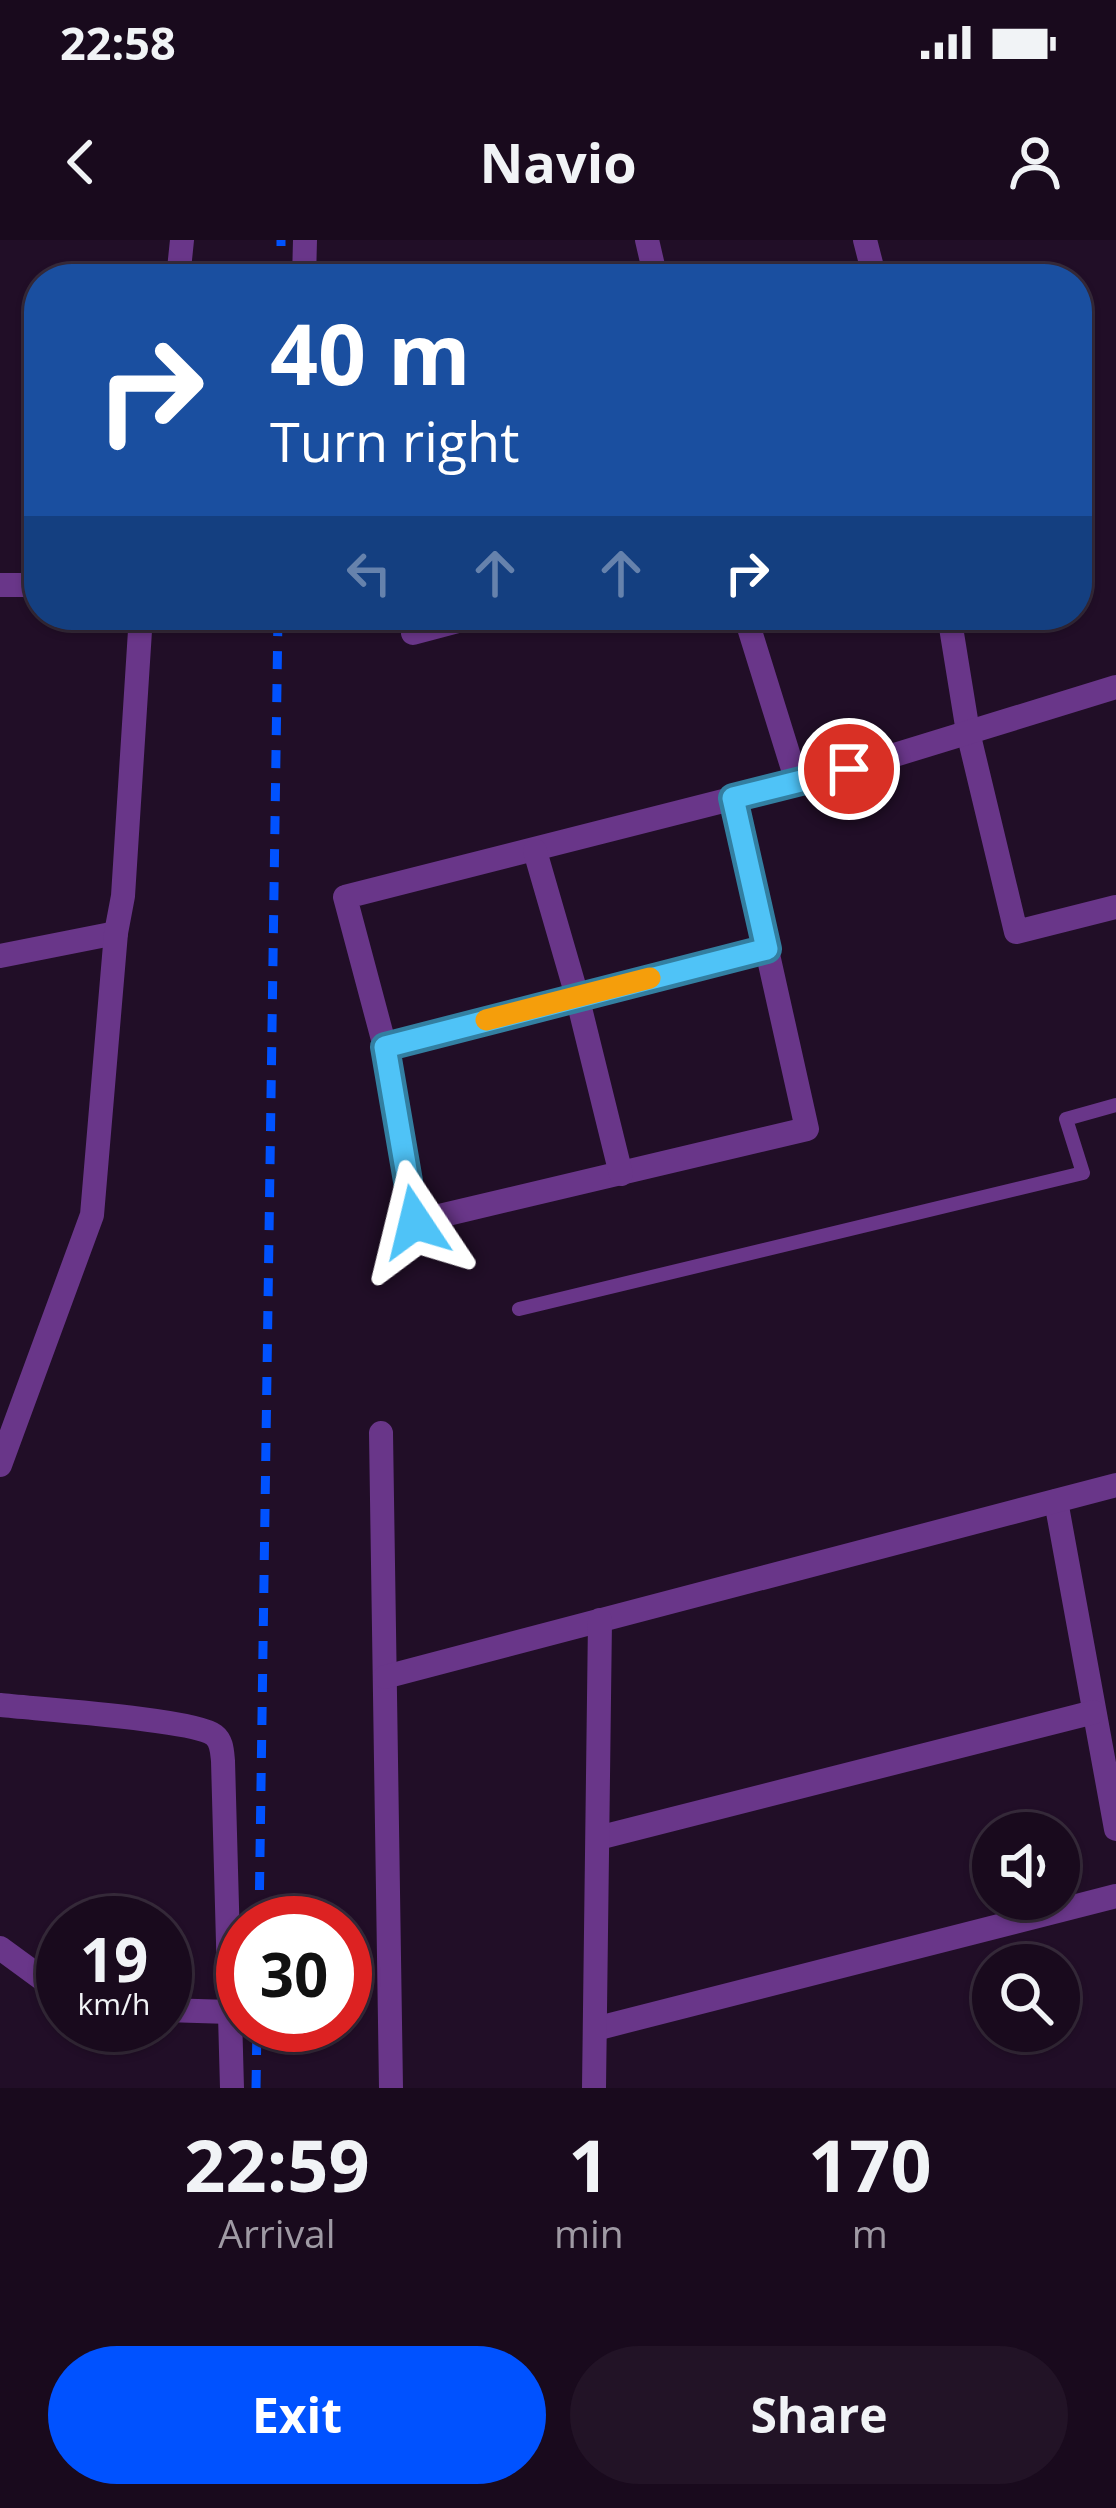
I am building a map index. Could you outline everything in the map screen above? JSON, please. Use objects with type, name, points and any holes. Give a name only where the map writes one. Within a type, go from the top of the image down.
[{"type":"street","points":[[0,1466],[92,1215],[123,896],[140,630]]},
{"type":"street","points":[[413,633],[424,630]]},
{"type":"street","points":[[751,630],[797,782]]},
{"type":"street","points":[[951,630],[968,732],[1016,932],[1116,907]]},
{"type":"street","points":[[733,798],[807,1130],[415,1222],[385,1047],[345,897],[535,851],[733,798],[797,782],[1116,687]]},
{"type":"street","points":[[535,851],[621,1174]]},
{"type":"street","points":[[0,956],[116,933]]},
{"type":"street","points":[[385,1047],[767,949]]},
{"type":"street","points":[[381,1433],[391,2088]]},
{"type":"street","points":[[385,1676],[1116,1485]]},
{"type":"street","points":[[1056,1501],[1116,1829]]},
{"type":"street","points":[[594,2088],[600,1621]]},
{"type":"street","points":[[0,1705],[212,1732],[223,1761],[227,1896]]},
{"type":"street","points":[[598,1838],[1094,1712]]},
{"type":"street","points":[[595,2029],[1116,1896]]},
{"type":"street","points":[[0,1948],[36,1974]]},
{"type":"street","points":[[231,2052],[232,2088]]},
{"type":"lane","points":[[518,1309],[1084,1173],[1066,1119],[1116,1105]]},
{"type":"railway","points":[[281,240],[281,264]]},
{"type":"railway","points":[[259,1896],[278,630]]},
{"type":"railway","points":[[256,2088],[257,2052]]},
{"type":"slow traffic","points":[[486,1020],[650,978]]},
{"type":"route","points":[[415,1222],[385,1047],[767,949],[733,798],[849,769]]}]
